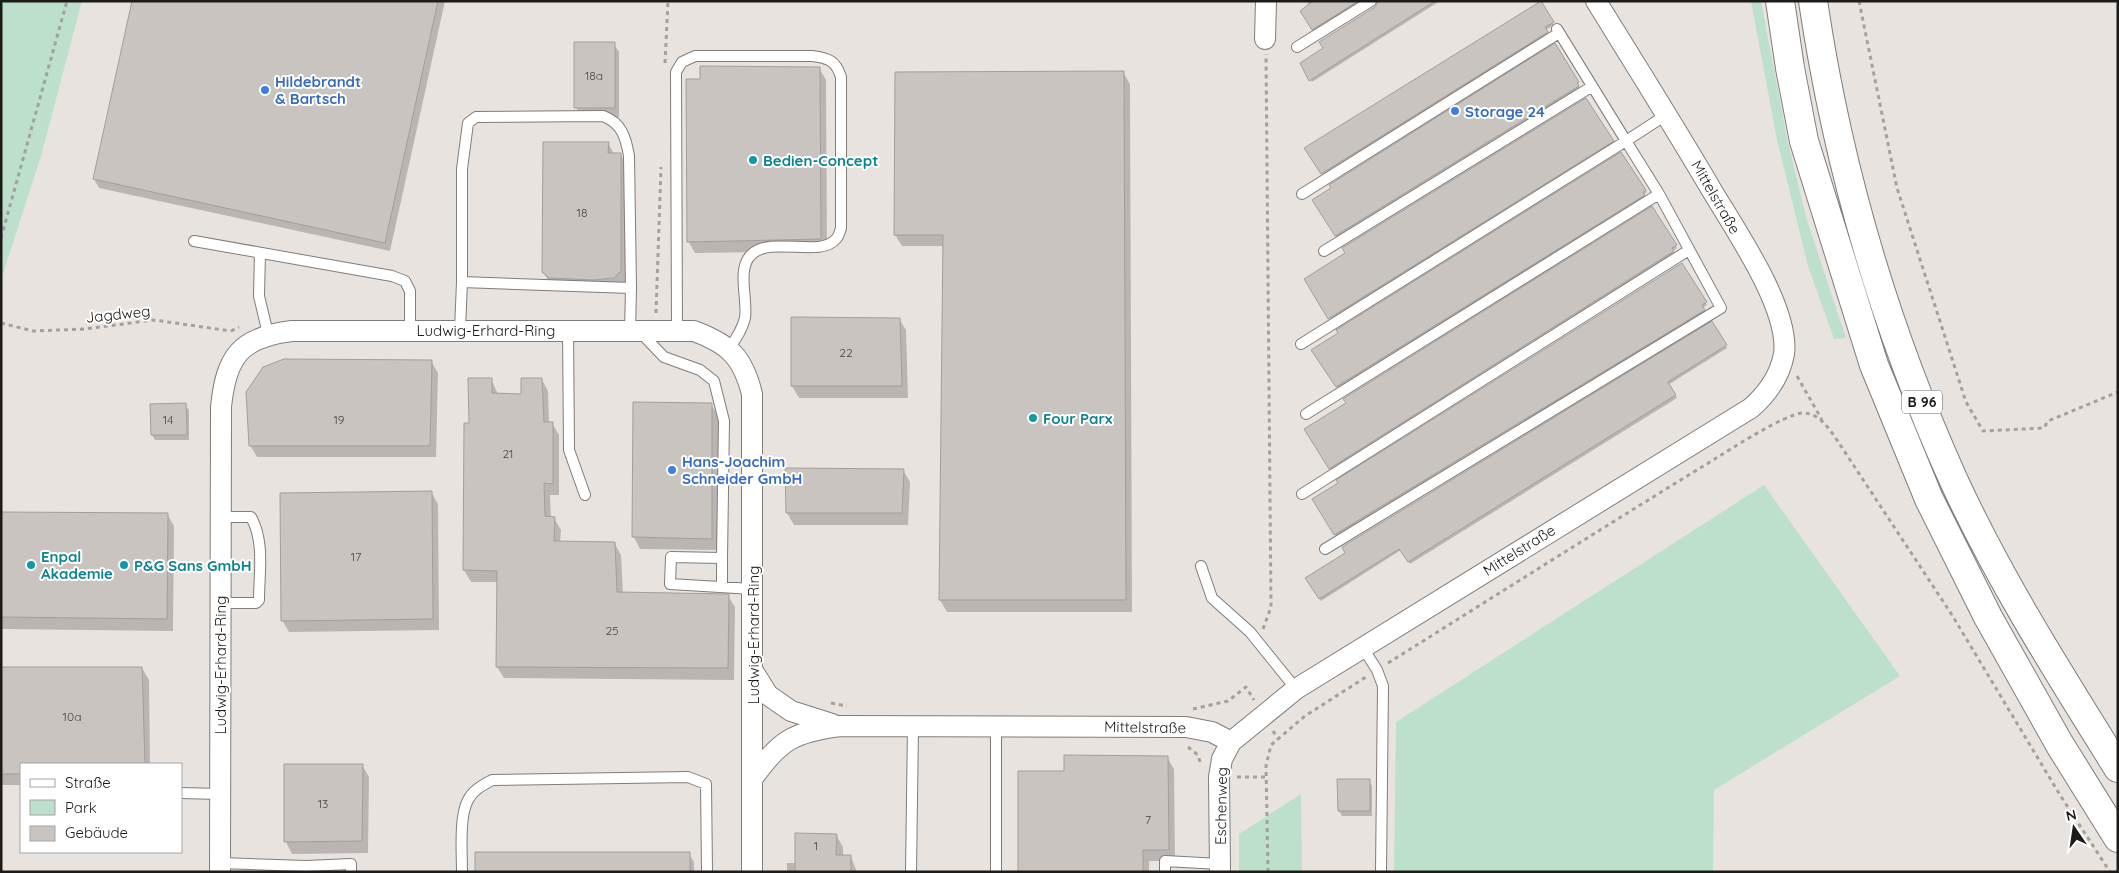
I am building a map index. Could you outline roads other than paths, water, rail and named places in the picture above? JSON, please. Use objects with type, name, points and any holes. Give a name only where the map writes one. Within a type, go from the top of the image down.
[{"type":"highway","name":"B 96","points":[[1780,1],[1804,141],[1874,365],[1929,499],[1988,617],[2060,745],[2118,838]]},
{"type":"highway","name":"B 96","points":[[1812,1],[1839,146],[1876,284],[1900,349],[1954,482],[2018,604],[2118,768]]},
{"type":"street","points":[[1266,1],[1266,39]]},
{"type":"street","name":"Mittelstraße","points":[[752,779],[772,752],[793,736],[809,730],[841,726],[1186,727],[1212,732],[1230,742],[1296,689],[1751,408],[1765,395],[1777,375],[1784,354],[1783,336],[1778,314],[1767,286],[1596,1]]},
{"type":"street","name":"Ludwig-Erhard-Ring","points":[[220,868],[221,407],[224,379],[233,360],[266,326],[292,331],[568,330],[678,322],[694,331],[717,339],[729,348],[748,375],[752,394],[752,872]]},
{"type":"street","name":"Mittelstraße","points":[[753,671],[768,695],[791,711],[841,726]]},
{"type":"street","name":"Eschenweg","points":[[1220,868],[1210,772],[1222,759],[1230,742]]},
{"type":"lane","points":[[1298,47],[1372,1]]},
{"type":"lane","points":[[1302,194],[1558,31],[1591,87],[1660,194],[1721,308],[1325,549]]},
{"type":"lane","points":[[678,322],[675,198],[676,72],[682,62],[695,56],[812,56],[829,58],[838,66],[841,77],[841,228],[836,239],[825,246],[766,247],[752,254],[745,265],[745,316],[740,334],[729,348]]},
{"type":"lane","points":[[1324,252],[1591,87]]},
{"type":"lane","points":[[1301,344],[1666,115]]},
{"type":"lane","points":[[460,330],[462,169],[468,123],[476,117],[603,116],[617,124],[623,132],[629,156],[633,325],[664,356],[700,370],[714,381],[724,421],[722,587]]},
{"type":"lane","points":[[1306,414],[1660,194]]},
{"type":"lane","points":[[194,241],[392,276],[404,281],[410,291],[410,330]]},
{"type":"lane","points":[[1302,494],[1689,250]]},
{"type":"lane","points":[[260,253],[259,296],[266,326]]},
{"type":"lane","points":[[462,282],[631,288]]},
{"type":"lane","points":[[568,330],[569,450],[585,496]]},
{"type":"lane","points":[[220,603],[256,603],[259,600],[260,552],[257,528],[251,517],[221,518]]},
{"type":"lane","points":[[722,558],[671,558],[670,584],[753,589]]},
{"type":"lane","points":[[1201,566],[1212,598],[1250,632],[1296,689]]},
{"type":"lane","points":[[1363,648],[1377,670],[1383,686],[1381,872]]},
{"type":"lane","points":[[911,872],[913,726]]},
{"type":"lane","points":[[996,727],[996,872]]},
{"type":"lane","points":[[462,872],[463,825],[467,801],[475,790],[492,780],[688,777],[706,784],[707,872]]},
{"type":"lane","points":[[182,793],[220,794]]},
{"type":"lane","points":[[1165,872],[1165,861],[1220,868]]},
{"type":"lane","points":[[220,868],[306,869],[351,864],[351,872]]},
{"type":"place","name":"Hildebrandt & Bartsch","points":[[265,90]]},
{"type":"place","name":"Storage 24","points":[[1455,111]]},
{"type":"place","name":"Bedien-Concept","points":[[753,160]]},
{"type":"place","name":"Four Parx","points":[[1033,418]]},
{"type":"place","name":"Hans-Joachim Schneider GmbH","points":[[672,470]]},
{"type":"place","name":"Enpal Akademie","points":[[31,565]]},
{"type":"place","name":"P&G Sans GmbH","points":[[124,565]]}]
